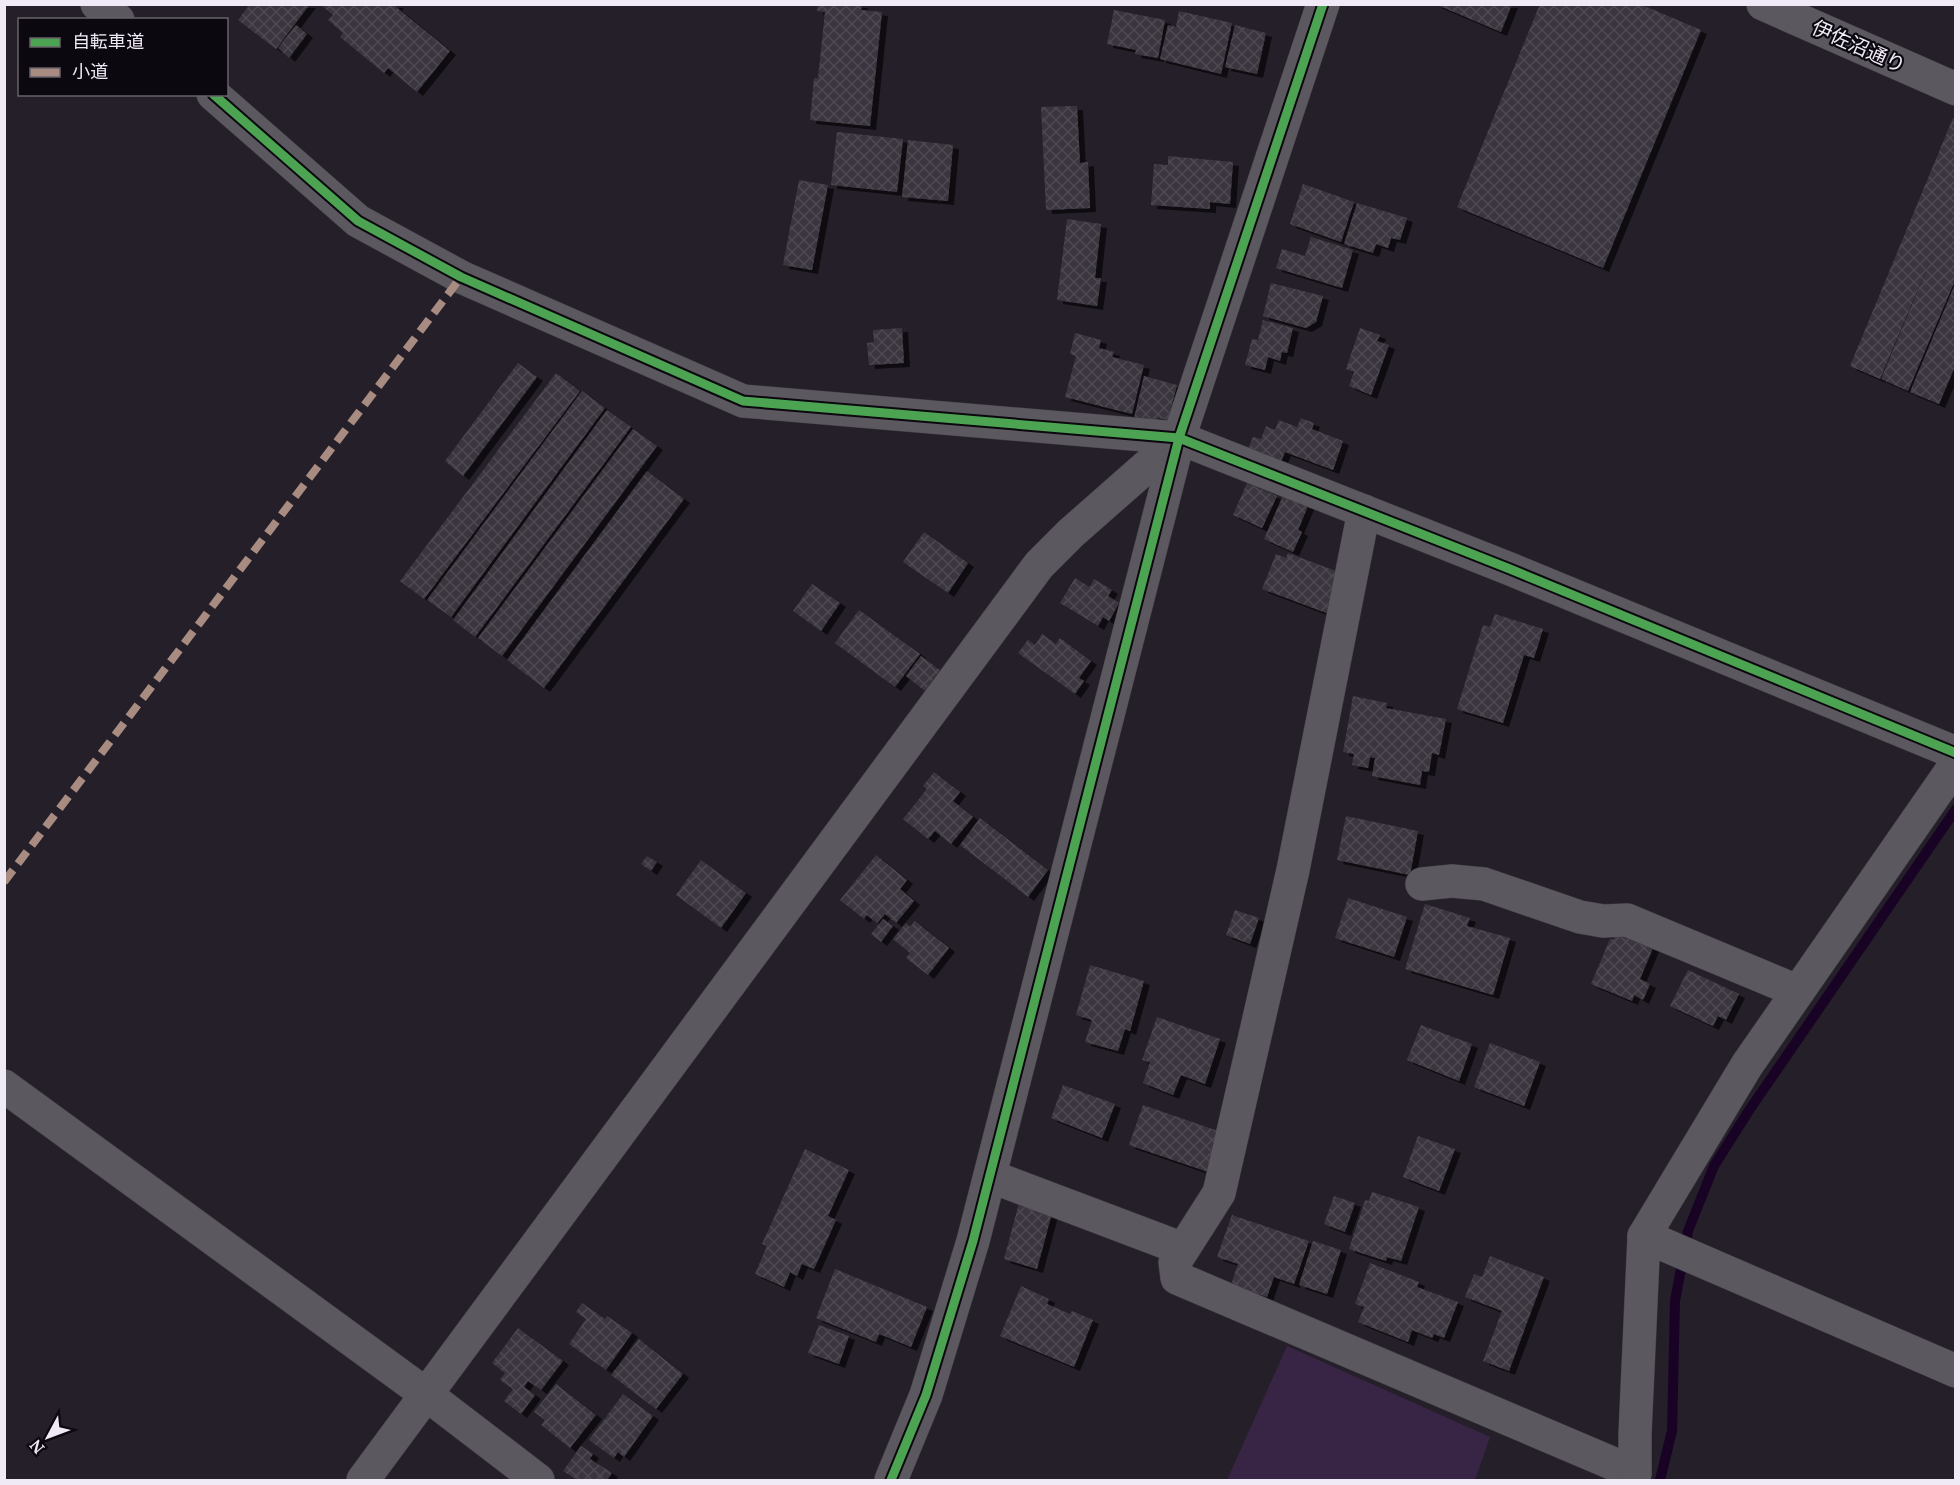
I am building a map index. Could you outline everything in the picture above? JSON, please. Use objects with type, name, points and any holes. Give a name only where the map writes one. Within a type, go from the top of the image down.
[{"type":"street","points":[[97,4],[115,18]]},
{"type":"street","points":[[891,1480],[926,1395],[973,1241],[1179,438],[1323,4]]},
{"type":"street","name":"伊佐沼通り","points":[[1762,4],[1956,89]]},
{"type":"street","points":[[215,96],[358,221],[461,277],[743,401],[1179,438],[1510,569],[1956,753]]},
{"type":"street","points":[[363,1480],[1039,566],[1071,533],[1179,438]]},
{"type":"street","points":[[1364,511],[1293,870],[1219,1193],[1175,1262],[1177,1278],[1634,1477],[1644,1236],[1747,1065],[1956,764]]},
{"type":"street","points":[[1422,884],[1452,881],[1484,884],[1580,917],[1603,921],[1627,920],[1797,991]]},
{"type":"street","points":[[4,1086],[426,1395],[538,1480]]},
{"type":"street","points":[[990,1176],[1184,1249]]},
{"type":"street","points":[[1644,1236],[1956,1371]]},
{"type":"shaded area","points":[[1287,1346],[1490,1437],[1475,1480],[1227,1480]]},
{"type":"building","points":[[250,4],[310,4],[276,49],[238,20]]},
{"type":"building","points":[[320,4],[398,4],[396,7],[450,51],[417,92],[388,68],[384,73],[340,37],[343,33],[328,20],[333,15]]},
{"type":"building","points":[[818,4],[862,4],[861,10],[882,12],[870,126],[810,120],[814,78],[818,78],[825,12],[817,11]]},
{"type":"building","points":[[1435,4],[1512,4],[1501,32]]},
{"type":"building","points":[[1540,4],[1640,4],[1701,30],[1603,268],[1457,207]]},
{"type":"building","points":[[1114,10],[1165,20],[1158,58],[1135,54],[1136,50],[1107,44]]},
{"type":"building","points":[[1179,11],[1232,23],[1221,74],[1160,59],[1168,25],[1176,27]]},
{"type":"building","points":[[296,25],[307,34],[289,58],[278,48]]},
{"type":"building","points":[[1235,25],[1266,33],[1257,74],[1225,67]]},
{"type":"building","points":[[1077,106],[1080,163],[1088,162],[1090,208],[1046,210],[1041,107]]},
{"type":"building","points":[[1953,118],[1956,119],[1956,278],[1908,391],[1881,379],[1943,230],[1880,379],[1850,366]]},
{"type":"building","points":[[837,132],[903,139],[897,192],[831,185]]},
{"type":"building","points":[[908,140],[953,145],[948,201],[902,197]]},
{"type":"building","points":[[1168,156],[1233,162],[1230,204],[1210,202],[1210,209],[1151,205],[1154,164],[1168,165]]},
{"type":"building","points":[[799,180],[828,185],[812,270],[783,265]]},
{"type":"building","points":[[1303,184],[1354,202],[1341,242],[1290,224]]},
{"type":"building","points":[[1357,203],[1407,218],[1400,240],[1391,238],[1388,248],[1376,244],[1373,253],[1344,244]]},
{"type":"building","points":[[1067,219],[1101,224],[1095,278],[1101,278],[1097,306],[1057,300]]},
{"type":"building","points":[[1311,237],[1353,250],[1342,288],[1276,268],[1282,249],[1305,256]]},
{"type":"building","points":[[1956,282],[1956,364],[1939,404],[1910,392]]},
{"type":"building","points":[[1271,283],[1323,296],[1316,322],[1306,328],[1263,316]]},
{"type":"building","points":[[1263,320],[1293,328],[1287,353],[1282,352],[1280,361],[1268,357],[1265,370],[1245,365],[1252,339],[1258,340]]},
{"type":"building","points":[[902,328],[904,363],[869,365],[867,343],[874,342],[873,330]]},
{"type":"building","points":[[1360,328],[1380,335],[1377,341],[1389,345],[1371,395],[1349,386],[1354,372],[1346,369]]},
{"type":"building","points":[[1075,333],[1101,340],[1099,348],[1114,352],[1112,357],[1144,365],[1132,414],[1065,397],[1076,356],[1070,354]]},
{"type":"building","points":[[518,363],[537,377],[463,476],[445,461]]},
{"type":"building","points":[[556,373],[580,391],[424,599],[400,581]]},
{"type":"building","points":[[1144,376],[1177,385],[1168,420],[1158,418],[1157,423],[1134,418]]},
{"type":"building","points":[[582,391],[605,408],[451,617],[427,600]]},
{"type":"building","points":[[607,410],[631,427],[475,637],[453,620]]},
{"type":"building","points":[[1301,418],[1314,423],[1312,429],[1343,441],[1333,470],[1285,452],[1280,464],[1247,452],[1253,437],[1261,439],[1266,426],[1275,430],[1279,420],[1297,427]]},
{"type":"building","points":[[633,429],[657,446],[502,656],[478,638]]},
{"type":"building","points":[[647,471],[684,499],[544,688],[507,660]]},
{"type":"building","points":[[1247,483],[1277,496],[1262,528],[1233,515]]},
{"type":"building","points":[[1285,491],[1310,501],[1298,530],[1302,532],[1293,552],[1264,539]]},
{"type":"building","points":[[924,532],[968,563],[948,593],[903,562]]},
{"type":"building","points":[[1288,553],[1344,574],[1329,614],[1262,589],[1276,554],[1286,558]]},
{"type":"building","points":[[1075,578],[1090,587],[1094,579],[1112,590],[1108,596],[1119,603],[1109,621],[1103,617],[1098,626],[1060,603]]},
{"type":"building","points":[[812,584],[840,603],[821,631],[793,611]]},
{"type":"building","points":[[859,610],[920,654],[895,687],[835,643]]},
{"type":"building","points":[[1495,614],[1543,629],[1534,658],[1524,655],[1503,723],[1457,709],[1483,625],[1490,627]]},
{"type":"building","points":[[1042,634],[1056,644],[1060,638],[1091,661],[1079,678],[1084,681],[1075,694],[1018,653],[1028,640],[1035,645]]},
{"type":"building","points":[[921,656],[940,670],[925,691],[906,676]]},
{"type":"building","points":[[1353,696],[1387,703],[1386,708],[1446,719],[1439,755],[1432,753],[1429,772],[1422,771],[1420,785],[1372,776],[1375,758],[1370,757],[1368,768],[1352,765],[1354,754],[1343,752]]},
{"type":"building","points":[[934,772],[960,792],[953,801],[973,817],[951,844],[935,831],[928,839],[903,819],[927,789],[923,786]]},
{"type":"building","points":[[1346,816],[1418,831],[1410,875],[1337,860]]},
{"type":"building","points":[[980,818],[1048,870],[1028,897],[960,845]]},
{"type":"building","points":[[876,855],[907,880],[900,889],[914,901],[896,923],[885,914],[877,923],[867,915],[864,919],[840,900]]},
{"type":"building","points":[[647,856],[657,862],[651,871],[641,864]]},
{"type":"building","points":[[701,860],[746,893],[721,928],[676,895]]},
{"type":"building","points":[[1348,898],[1407,917],[1394,957],[1335,938]]},
{"type":"building","points":[[1425,904],[1470,918],[1467,926],[1510,938],[1493,995],[1405,969]]},
{"type":"building","points":[[1235,910],[1259,918],[1250,944],[1226,935]]},
{"type":"building","points":[[883,919],[893,926],[881,942],[871,934]]},
{"type":"building","points":[[915,921],[949,948],[928,975],[906,958],[910,953],[893,939],[906,923],[910,927]]},
{"type":"building","points":[[1616,933],[1653,948],[1640,979],[1650,984],[1643,1000],[1634,995],[1632,1001],[1591,984],[1610,939],[1613,940]]},
{"type":"building","points":[[1090,965],[1144,981],[1130,1031],[1125,1029],[1118,1051],[1085,1042],[1092,1020],[1076,1015]]},
{"type":"building","points":[[1688,970],[1739,994],[1726,1020],[1718,1016],[1713,1026],[1670,1006]]},
{"type":"building","points":[[1157,1017],[1220,1039],[1205,1084],[1181,1075],[1173,1095],[1143,1083],[1150,1062],[1142,1060]]},
{"type":"building","points":[[1421,1025],[1472,1044],[1459,1081],[1407,1060]]},
{"type":"building","points":[[1490,1043],[1540,1062],[1524,1106],[1474,1087]]},
{"type":"building","points":[[1063,1085],[1115,1104],[1102,1138],[1051,1118]]},
{"type":"building","points":[[1143,1105],[1224,1133],[1211,1173],[1129,1145]]},
{"type":"building","points":[[1418,1136],[1455,1149],[1439,1191],[1403,1177]]},
{"type":"building","points":[[805,1149],[849,1170],[828,1216],[836,1220],[814,1269],[802,1264],[797,1276],[790,1272],[784,1287],[755,1274],[767,1246],[762,1244]]},
{"type":"building","points":[[1372,1192],[1419,1207],[1401,1261],[1387,1257],[1386,1261],[1349,1249],[1365,1200],[1369,1201]]},
{"type":"building","points":[[1334,1196],[1355,1203],[1345,1232],[1324,1224]]},
{"type":"building","points":[[1019,1203],[1052,1213],[1037,1269],[1004,1259]]},
{"type":"building","points":[[1232,1215],[1309,1241],[1294,1284],[1274,1277],[1267,1297],[1231,1285],[1238,1264],[1217,1257]]},
{"type":"building","points":[[1313,1241],[1341,1250],[1327,1294],[1299,1285]]},
{"type":"building","points":[[1490,1256],[1544,1277],[1509,1371],[1483,1361],[1502,1311],[1465,1297],[1474,1274],[1482,1277]]},
{"type":"building","points":[[1370,1263],[1419,1282],[1417,1287],[1458,1302],[1444,1338],[1434,1334],[1432,1338],[1412,1330],[1408,1342],[1358,1322],[1364,1307],[1355,1304]]},
{"type":"building","points":[[835,1269],[927,1307],[911,1347],[879,1334],[876,1342],[816,1318]]},
{"type":"building","points":[[1021,1286],[1049,1299],[1047,1304],[1070,1314],[1072,1311],[1093,1320],[1074,1367],[1000,1336]]},
{"type":"building","points":[[582,1303],[605,1319],[607,1316],[632,1333],[606,1370],[569,1344],[586,1319],[576,1312]]},
{"type":"building","points":[[819,1325],[849,1336],[839,1364],[808,1353]]},
{"type":"building","points":[[518,1328],[563,1361],[541,1390],[528,1381],[524,1387],[535,1395],[521,1414],[504,1401],[513,1389],[500,1380],[505,1373],[492,1363]]},
{"type":"building","points":[[639,1339],[683,1374],[656,1409],[611,1375]]},
{"type":"building","points":[[556,1384],[596,1415],[570,1448],[541,1425],[545,1420],[534,1412]]},
{"type":"building","points":[[623,1394],[653,1416],[624,1457],[618,1452],[614,1458],[589,1440]]},
{"type":"building","points":[[581,1446],[593,1454],[590,1459],[612,1473],[607,1480],[577,1480],[563,1471]]},
{"type":"waterway","points":[[1660,1480],[1672,1431],[1675,1301],[1688,1231],[1714,1166],[1748,1112],[1956,809]]},
{"type":"marked path","points":[[4,882],[461,277]]},
{"type":"cycle path","points":[[891,1480],[926,1395],[973,1241],[1179,438],[1323,4]]},
{"type":"cycle path","points":[[215,96],[358,221],[461,277],[743,401],[1179,438],[1510,569],[1956,753]]}]
